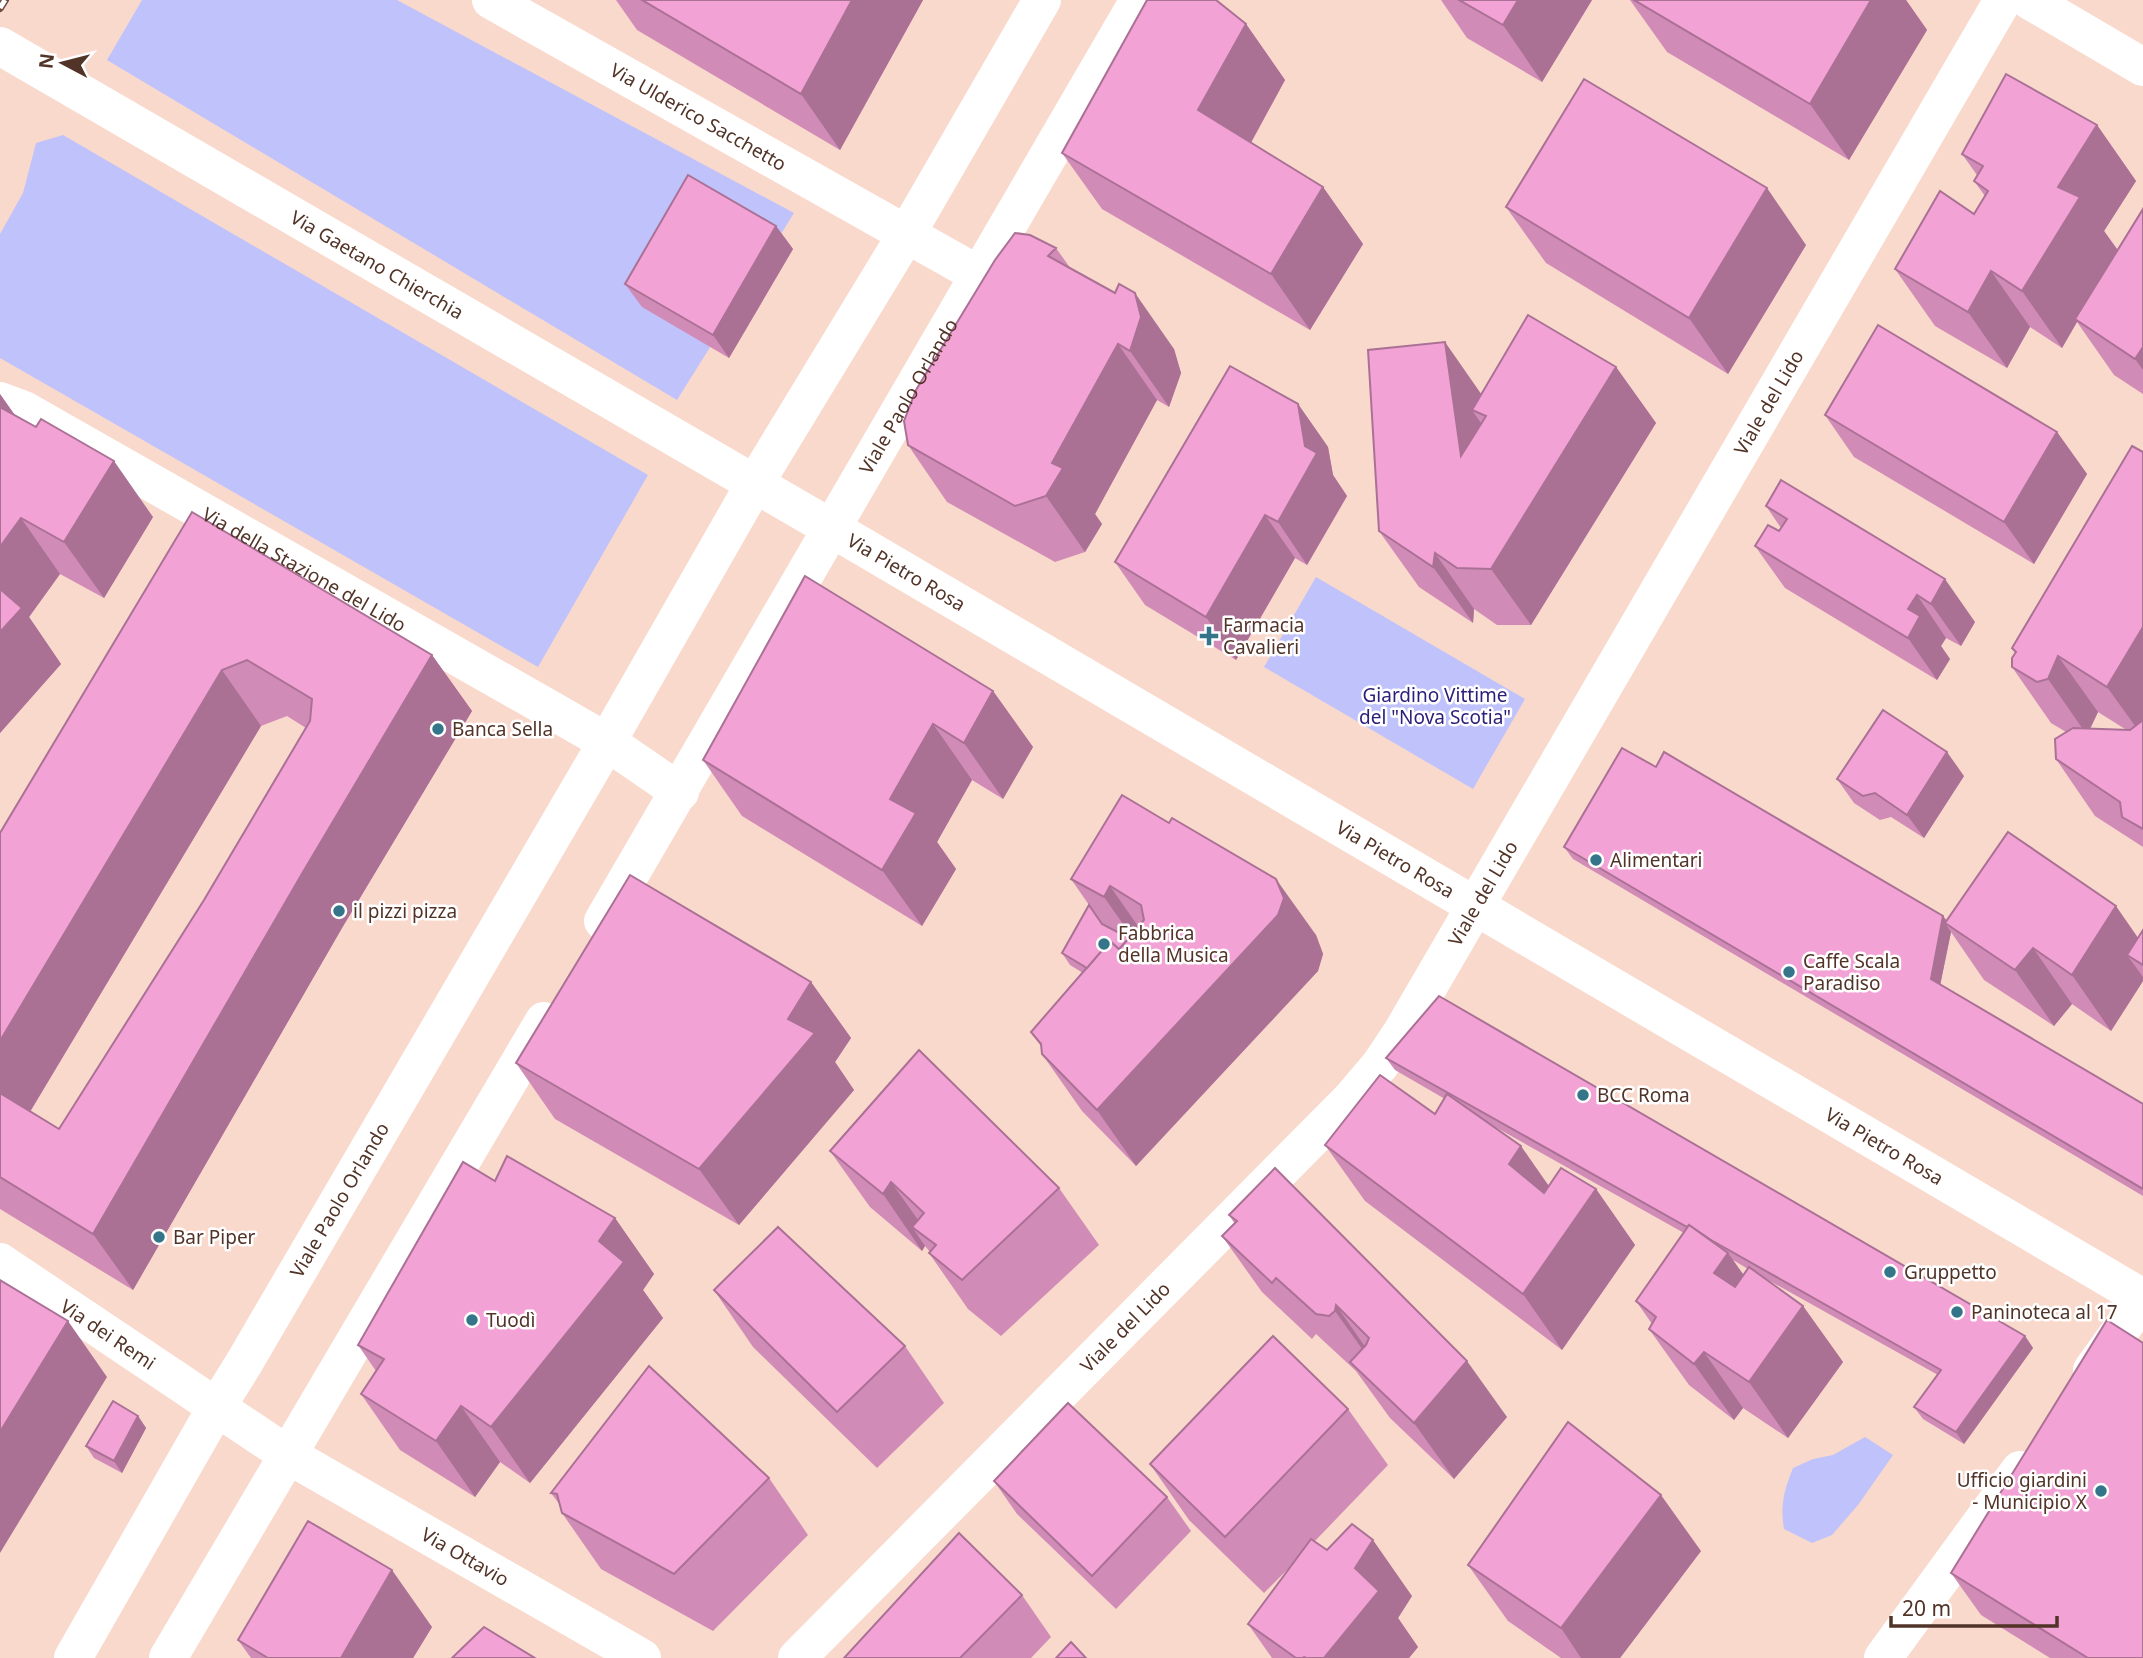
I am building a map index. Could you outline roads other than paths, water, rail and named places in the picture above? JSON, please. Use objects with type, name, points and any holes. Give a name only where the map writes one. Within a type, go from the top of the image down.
[{"type":"street","name":"Via Ulderico Sacchetto","points":[[491,0],[979,275]]},
{"type":"street","name":"Viale Paolo Orlando","points":[[73,1658],[215,1408],[244,1363],[607,743],[754,485],[906,235],[1042,0]]},
{"type":"street","name":"Viale Paolo Orlando","points":[[589,946],[1139,0]]},
{"type":"street","name":"Viale del Lido","points":[[797,1658],[1351,1099],[1380,1065],[1397,1041],[2003,0]]},
{"type":"street","points":[[2029,0],[2143,67]]},
{"type":"street","name":"Via Gaetano Chierchia","points":[[0,46],[754,485]]},
{"type":"street","name":"Via della Stazione del Lido","points":[[0,401],[24,410],[146,478],[607,743]]},
{"type":"street","name":"Via Pietro Rosa","points":[[754,485],[2143,1299]]},
{"type":"street","points":[[607,743],[680,792]]},
{"type":"street","points":[[169,1658],[561,993]]},
{"type":"street","name":"Via dei Remi","points":[[0,1262],[288,1455]]},
{"type":"street","points":[[2070,1401],[2143,1299]]},
{"type":"street","points":[[1887,1657],[2038,1445]]},
{"type":"street","name":"Via Ottavio","points":[[288,1455],[642,1658]]},
{"type":"railway","points":[[0,8],[5,0]]},
{"type":"place","name":"Farmacia Cavalieri","points":[[1209,636]]},
{"type":"place","name":"Banca Sella","points":[[438,729]]},
{"type":"place","name":"Alimentari","points":[[1596,860]]},
{"type":"place","name":"il pizzi pizza","points":[[339,911]]},
{"type":"place","name":"Fabbrica della Musica","points":[[1104,944]]},
{"type":"place","name":"Caffe Scala Paradiso","points":[[1789,972]]},
{"type":"place","name":"BCC Roma","points":[[1583,1095]]},
{"type":"place","name":"Bar Piper","points":[[159,1237]]},
{"type":"place","name":"Gruppetto","points":[[1890,1272]]},
{"type":"place","name":"Paninoteca al 17","points":[[1957,1312]]},
{"type":"place","name":"Tuodì","points":[[472,1320]]},
{"type":"place","name":"Ufficio giardini - Municipio X","points":[[2101,1491]]},
{"type":"park label","name":"Giardino Vittime del \"Nova Scotia\"","points":[[1435,706]]}]
